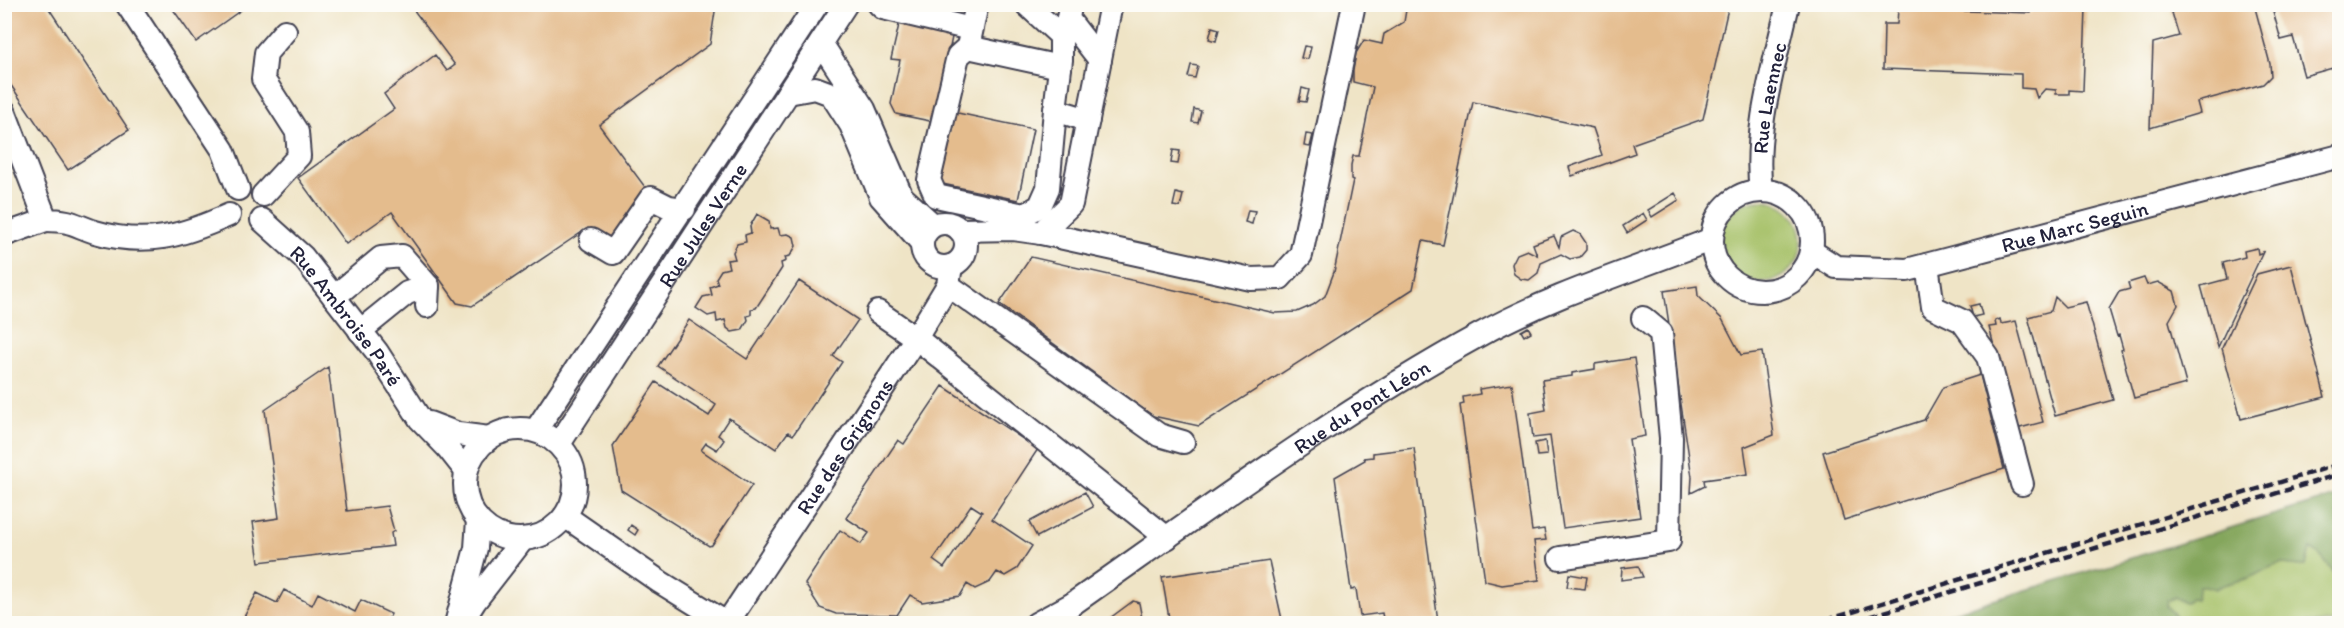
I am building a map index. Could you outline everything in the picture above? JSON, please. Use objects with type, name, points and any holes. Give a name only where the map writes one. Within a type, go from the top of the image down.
[{"type":"street","points":[[127,4],[224,150],[238,189]]},
{"type":"street","name":"Rue Jules Verne","points":[[559,444],[846,4]]},
{"type":"street","points":[[977,4],[970,38],[958,56],[929,180],[936,196],[1024,215],[1040,206],[1048,188],[1066,20]]},
{"type":"street","points":[[1026,4],[1066,20],[1100,60]]},
{"type":"street","points":[[1041,233],[1071,204],[1112,4]]},
{"type":"street","points":[[928,234],[947,223],[960,230],[1013,229],[1041,233],[1251,279],[1281,278],[1301,255],[1354,4]]},
{"type":"street","name":"Rue Laennec","points":[[1761,191],[1758,170],[1762,124],[1788,4]]},
{"type":"street","name":"Rue Jules Verne","points":[[536,430],[684,209],[816,5]]},
{"type":"street","points":[[887,6],[970,38],[1060,67]]},
{"type":"street","points":[[263,195],[299,156],[297,132],[263,79],[266,53],[285,31]]},
{"type":"street","points":[[821,43],[864,109],[902,197],[928,234],[925,257],[1159,435],[1183,442]]},
{"type":"street","points":[[788,93],[815,88],[831,94],[851,125],[882,197],[928,234]]},
{"type":"street","points":[[1055,110],[1088,120]]},
{"type":"street","points":[[4,111],[46,220]]},
{"type":"street","name":"Rue Marc Seguin","points":[[1811,251],[1836,267],[1907,270],[2340,156]]},
{"type":"street","points":[[252,188],[263,195],[267,208],[262,220],[250,227],[243,226],[237,224],[229,215],[230,198],[238,189],[252,188]]},
{"type":"street","points":[[1761,191],[1776,193],[1789,199],[1801,209],[1809,222],[1812,236],[1811,251],[1805,267],[1795,280],[1780,288],[1764,292],[1748,290],[1732,283],[1721,271],[1714,256],[1712,239],[1715,224],[1722,211],[1732,200],[1761,191]]},
{"type":"street","points":[[591,240],[613,253],[651,198],[669,207],[684,209]]},
{"type":"street","points":[[4,235],[46,220],[67,220],[95,232],[140,240],[188,233],[229,215]]},
{"type":"street","name":"Rue Ambroise Paré","points":[[262,220],[303,257],[377,352],[420,419],[466,471]]},
{"type":"street","points":[[950,275],[963,257],[965,250],[966,243],[960,230]]},
{"type":"street","name":"Rue du Pont Léon","points":[[1036,624],[1071,604],[1345,414],[1482,334],[1589,284],[1712,239]]},
{"type":"street","points":[[334,297],[381,258],[402,256],[428,296],[407,293],[360,331]]},
{"type":"street","points":[[1927,265],[1933,307],[1962,321],[1988,357],[2022,484]]},
{"type":"street","name":"Rue des Grignons","points":[[728,623],[916,338],[950,275]]},
{"type":"street","points":[[878,312],[916,338],[1167,538]]},
{"type":"street","points":[[1560,558],[1670,541],[1671,438],[1661,333],[1643,318]]},
{"type":"street","points":[[420,419],[458,434],[489,438]]},
{"type":"street","points":[[523,428],[536,430],[559,444],[572,464],[576,490],[566,516],[554,528],[540,536],[523,539],[506,537],[491,531],[478,520],[469,505],[465,488],[466,471],[478,447],[505,430],[523,428]]},
{"type":"street","points":[[566,516],[660,582],[728,623]]},
{"type":"street","points":[[459,624],[476,548],[478,520]]},
{"type":"street","points":[[459,624],[523,539]]},
{"type":"green space","points":[[1761,200],[1777,203],[1790,212],[1799,225],[1802,241],[1799,257],[1790,270],[1777,279],[1761,282],[1745,279],[1732,270],[1723,257],[1720,241],[1723,225],[1732,212],[1745,203]]},
{"type":"green space","points":[[2339,495],[2339,623],[1918,623]]},
{"type":"green space","points":[[2339,495],[2339,578],[2319,555],[2310,549],[2306,566],[2285,564],[2270,567],[2251,577],[2215,589],[2199,586],[2196,599],[2191,598],[2185,603],[2175,597],[2167,601],[2166,606],[2175,615],[2175,623],[1918,623]]},
{"type":"building","points":[[4,4],[46,4],[129,130],[68,170],[4,75]]},
{"type":"building","points":[[910,4],[945,4],[943,12]]},
{"type":"building","points":[[1407,4],[1729,4],[1703,119],[1632,144],[1635,153],[1572,176],[1569,167],[1602,155],[1593,128],[1473,102],[1443,245],[1423,241],[1413,289],[1199,426],[1153,416],[999,304],[1031,257],[1275,313],[1297,312],[1313,305],[1325,296],[1334,272],[1353,180],[1351,179],[1351,165],[1353,156],[1359,156],[1373,87],[1353,82],[1356,53],[1364,40],[1382,44],[1384,34],[1404,22]]},
{"type":"building","points":[[2175,4],[2254,4],[2271,76],[2263,84],[2197,102],[2200,113],[2150,128],[2153,43],[2179,36],[2170,6]]},
{"type":"building","points":[[2271,4],[2340,4],[2340,66],[2304,76],[2293,37],[2281,40]]},
{"type":"building","points":[[170,5],[248,5],[196,42]]},
{"type":"building","points":[[410,5],[716,5],[710,44],[599,125],[645,187],[646,192],[614,241],[588,228],[472,306],[457,303],[392,212],[346,244],[298,178],[394,109],[384,94],[435,55],[447,71],[455,65]]},
{"type":"building","points":[[2032,7],[2086,9],[2083,91],[2069,90],[2069,94],[2056,94],[2056,90],[2045,89],[2037,98],[2034,89],[2021,88],[2021,74],[1883,69],[1884,24],[1897,24],[1898,9],[2031,13]]},
{"type":"building","points":[[901,16],[954,27],[935,122],[896,114],[891,104],[900,60],[891,59]]},
{"type":"building","points":[[1212,27],[1219,29],[1216,41],[1209,39]]},
{"type":"building","points":[[1304,46],[1311,47],[1308,59],[1301,58]]},
{"type":"building","points":[[1191,65],[1198,66],[1195,78],[1188,77]]},
{"type":"building","points":[[1302,88],[1309,90],[1306,102],[1299,101]]},
{"type":"building","points":[[1194,109],[1201,111],[1198,123],[1192,122]]},
{"type":"building","points":[[953,112],[1033,129],[1018,200],[938,183]]},
{"type":"building","points":[[1306,134],[1313,135],[1310,147],[1304,146]]},
{"type":"building","points":[[1173,150],[1180,151],[1178,164],[1171,163]]},
{"type":"building","points":[[1176,193],[1183,195],[1180,207],[1173,206]]},
{"type":"building","points":[[1675,193],[1679,200],[1652,217],[1648,210]]},
{"type":"building","points":[[1248,210],[1255,211],[1252,224],[1245,222]]},
{"type":"building","points":[[1643,213],[1647,220],[1627,233],[1623,226]]},
{"type":"building","points":[[757,214],[769,221],[770,229],[778,228],[780,235],[788,234],[794,237],[796,246],[790,256],[785,257],[786,261],[781,263],[782,268],[756,308],[751,309],[751,315],[747,316],[748,320],[742,330],[732,332],[727,328],[725,320],[717,322],[716,314],[708,316],[696,308],[703,297],[712,295],[710,287],[718,284],[716,278],[721,270],[729,268],[727,260],[735,259],[733,252],[737,244],[746,242],[745,235],[751,233],[750,226]]},
{"type":"building","points":[[1573,231],[1580,234],[1586,243],[1586,250],[1580,257],[1570,259],[1561,254],[1541,263],[1538,273],[1529,280],[1521,279],[1514,274],[1512,264],[1517,254],[1527,250],[1537,255],[1533,244],[1554,236],[1559,247],[1561,237]]},
{"type":"building","points":[[2257,248],[2258,254],[2263,252],[2218,347],[2201,286],[2227,279],[2223,263],[2245,257],[2244,251]]},
{"type":"building","points":[[2291,265],[2325,397],[2241,419],[2222,348],[2257,274]]},
{"type":"building","points":[[2144,278],[2147,285],[2158,282],[2174,291],[2178,305],[2169,321],[2186,384],[2134,398],[2121,350],[2123,349],[2109,309],[2119,292],[2130,289],[2128,283]]},
{"type":"building","points":[[799,281],[858,320],[833,356],[842,362],[793,435],[788,432],[776,449],[729,418],[718,435],[724,440],[717,450],[706,443],[701,450],[752,485],[712,545],[709,546],[621,490],[613,446],[656,382],[709,416],[716,405],[658,366],[689,320],[747,359]]},
{"type":"building","points":[[1697,286],[1698,296],[1722,319],[1741,355],[1762,352],[1774,435],[1744,447],[1748,474],[1704,480],[1705,486],[1691,493],[1692,477],[1664,291]]},
{"type":"building","points":[[2055,297],[2065,307],[2086,302],[2113,400],[2055,416],[2028,317],[2051,311]]},
{"type":"building","points":[[1979,304],[1982,315],[1973,317],[1970,306]]},
{"type":"building","points":[[2000,319],[2001,324],[2016,321],[2043,422],[2016,429],[1989,327],[1996,326],[1995,321]]},
{"type":"building","points":[[1528,327],[1531,332],[1524,336],[1521,331]]},
{"type":"building","points":[[1634,358],[1645,436],[1629,439],[1640,517],[1563,528],[1550,436],[1533,438],[1530,413],[1546,410],[1542,380],[1572,376],[1572,373],[1595,369],[1595,364]]},
{"type":"building","points":[[328,367],[347,511],[387,506],[394,531],[391,533],[393,546],[259,562],[253,522],[279,518],[265,410]]},
{"type":"building","points":[[1980,375],[2004,469],[1844,520],[1823,452],[1924,420],[1943,387]]},
{"type":"building","points":[[1512,384],[1532,531],[1544,529],[1546,540],[1534,541],[1539,580],[1502,585],[1485,581],[1460,405],[1464,404],[1463,397],[1480,394],[1479,389]]},
{"type":"building","points":[[943,386],[1038,449],[992,519],[1032,546],[1017,569],[1005,576],[997,572],[990,582],[975,589],[967,584],[960,596],[922,602],[910,595],[897,615],[836,614],[820,608],[805,584],[840,530],[861,544],[869,533],[846,518],[898,440],[904,444]],"holes":[[[971,505],[982,512],[944,568],[933,560]]]},
{"type":"building","points":[[1545,441],[1547,455],[1537,456],[1535,443]]},
{"type":"building","points":[[1414,448],[1438,621],[1384,624],[1382,613],[1360,616],[1356,589],[1351,590],[1335,477],[1365,460],[1364,458],[1373,457],[1373,453]]},
{"type":"building","points":[[1085,492],[1093,507],[1037,537],[1029,522]]},
{"type":"building","points":[[631,525],[638,530],[635,535],[628,530]]},
{"type":"building","points":[[1269,561],[1283,624],[1170,624],[1162,577]]},
{"type":"building","points":[[1638,566],[1643,577],[1621,580],[1622,568]]},
{"type":"building","points":[[1569,574],[1587,577],[1585,589],[1567,587]]},
{"type":"building","points":[[284,590],[312,605],[318,593],[355,612],[361,600],[391,614],[386,624],[256,624],[244,617],[257,593],[277,603]]},
{"type":"building","points":[[1133,601],[1139,603],[1143,624],[1102,624]]},
{"type":"railway","points":[[1813,624],[2340,464]]},
{"type":"railway","points":[[1845,624],[2340,474]]}]
